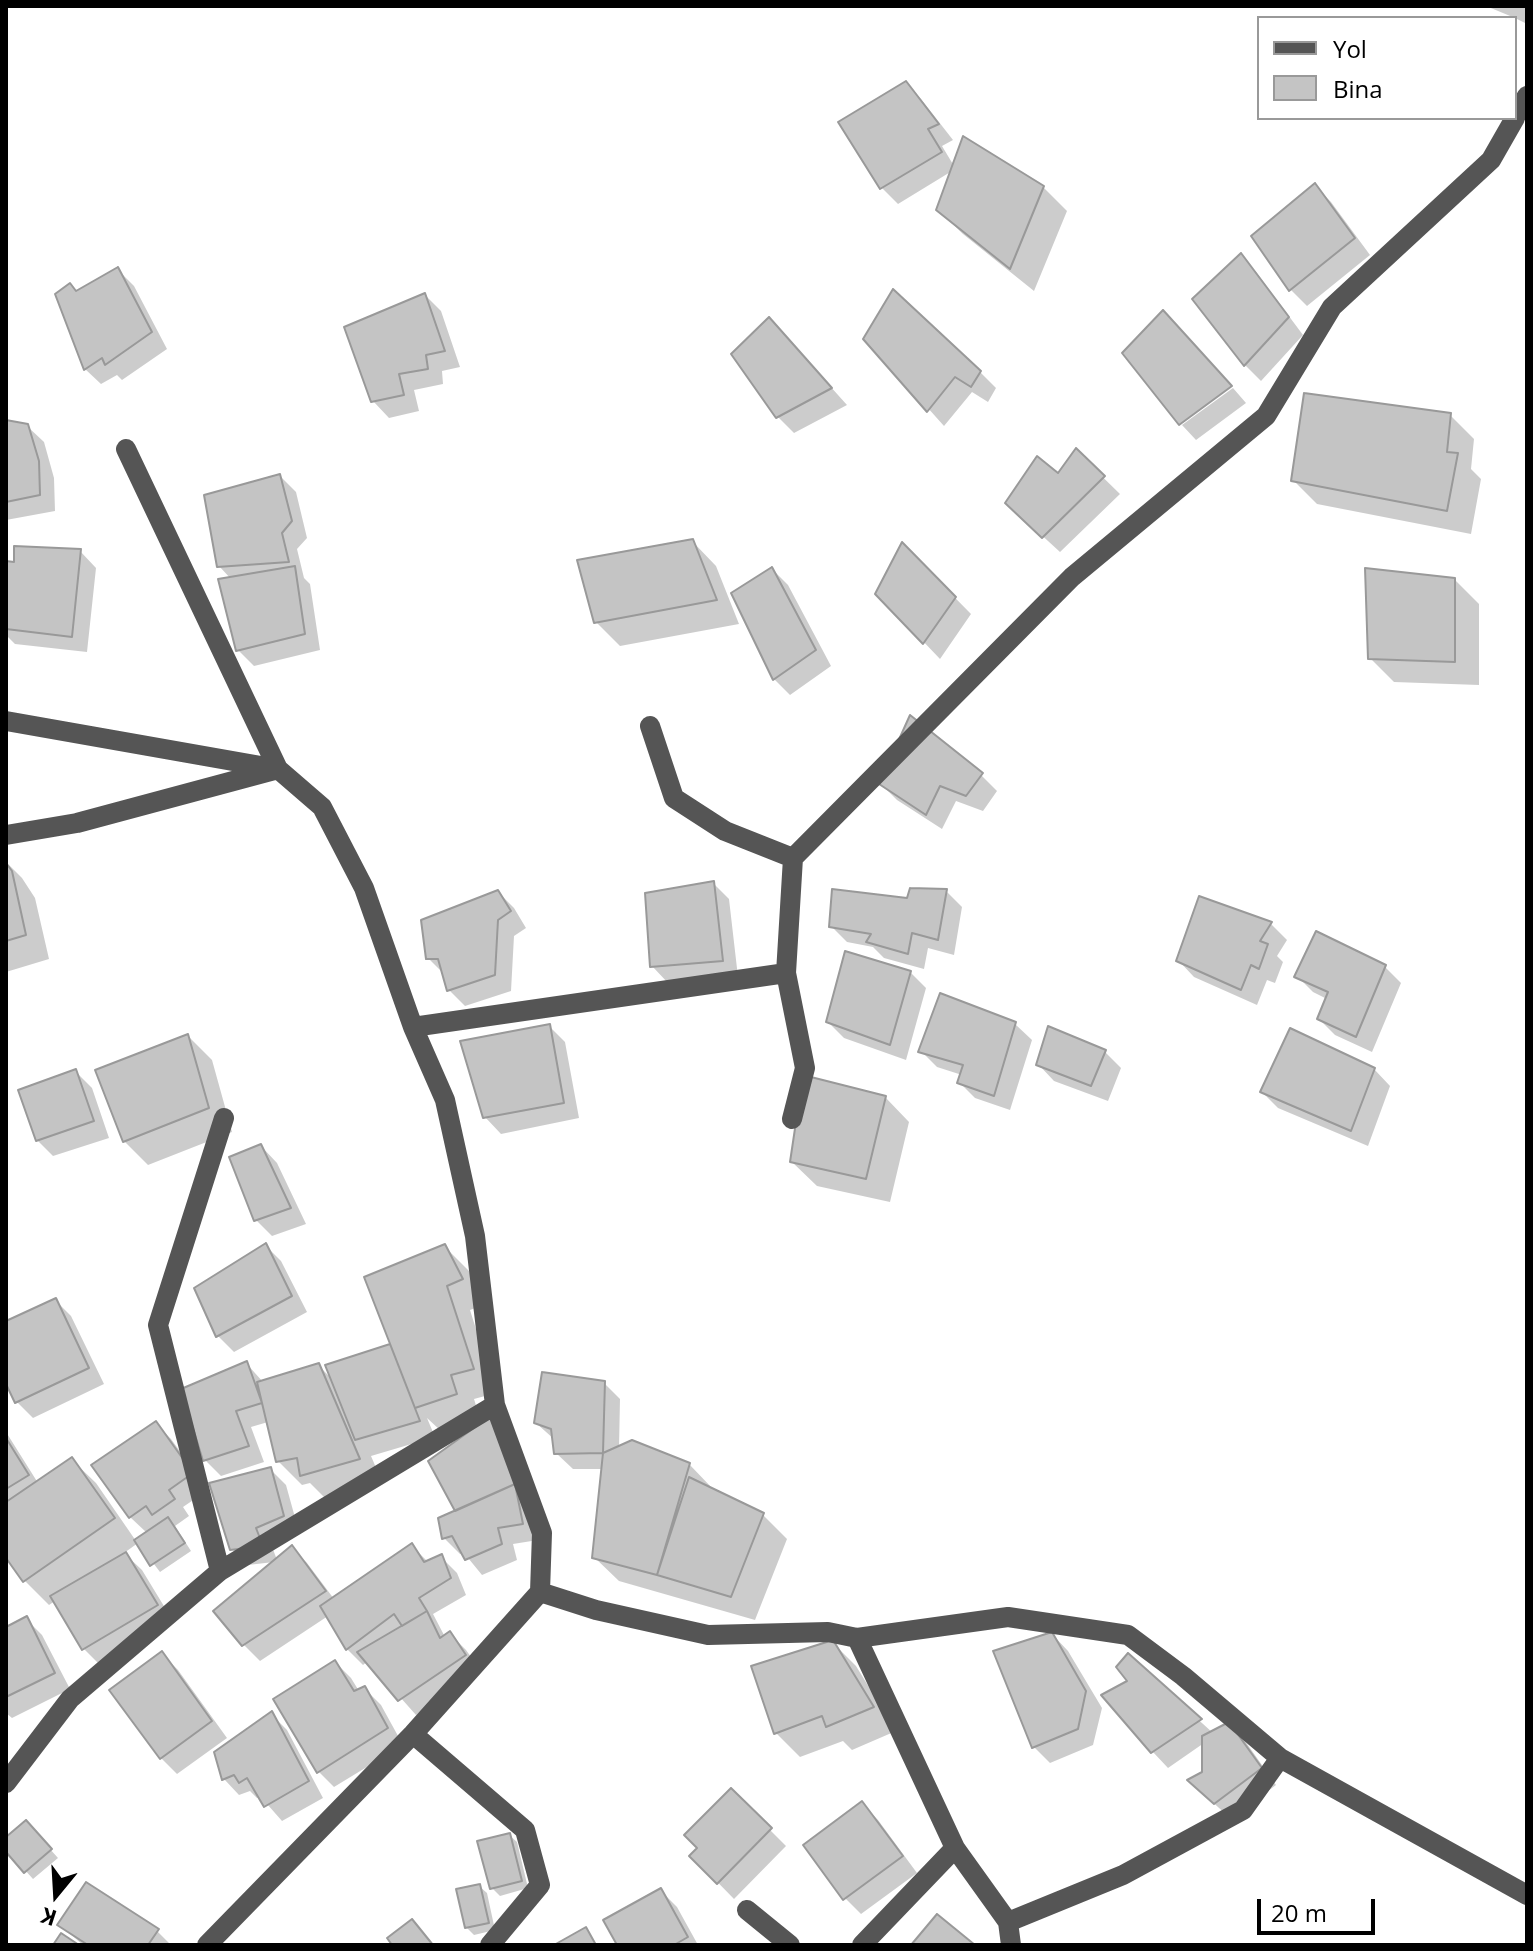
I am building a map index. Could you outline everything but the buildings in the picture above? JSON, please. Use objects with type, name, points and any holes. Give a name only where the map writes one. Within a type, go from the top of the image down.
[{"type":"street","points":[[1517,114],[1527,96]]},
{"type":"street","points":[[792,1119],[805,1068],[786,973],[793,858],[1072,577],[1266,416],[1332,307],[1491,160],[1514,120]]},
{"type":"street","points":[[126,449],[278,769],[322,807],[364,888],[413,1027],[445,1100],[475,1236],[495,1405],[542,1533],[540,1592],[413,1734],[207,1945]]},
{"type":"street","points":[[6,721],[278,769]]},
{"type":"street","points":[[650,726],[674,798],[725,831],[793,858]]},
{"type":"street","points":[[6,835],[77,823],[278,769]]},
{"type":"street","points":[[413,1027],[786,973]]},
{"type":"street","points":[[220,1571],[158,1325],[224,1118]]},
{"type":"street","points":[[7,1780],[70,1699],[220,1571],[495,1405]]},
{"type":"street","points":[[540,1592],[596,1610],[708,1635],[828,1632],[857,1638],[1008,1617],[1128,1635],[1183,1676],[1280,1758],[1527,1895]]},
{"type":"street","points":[[857,1638],[955,1848],[1008,1922],[1011,1945]]},
{"type":"street","points":[[413,1734],[525,1830],[540,1885],[490,1945]]},
{"type":"street","points":[[1008,1922],[1123,1875],[1243,1810],[1280,1758]]},
{"type":"street","points":[[862,1945],[955,1848]]},
{"type":"street","points":[[747,1910],[790,1945]]}]
